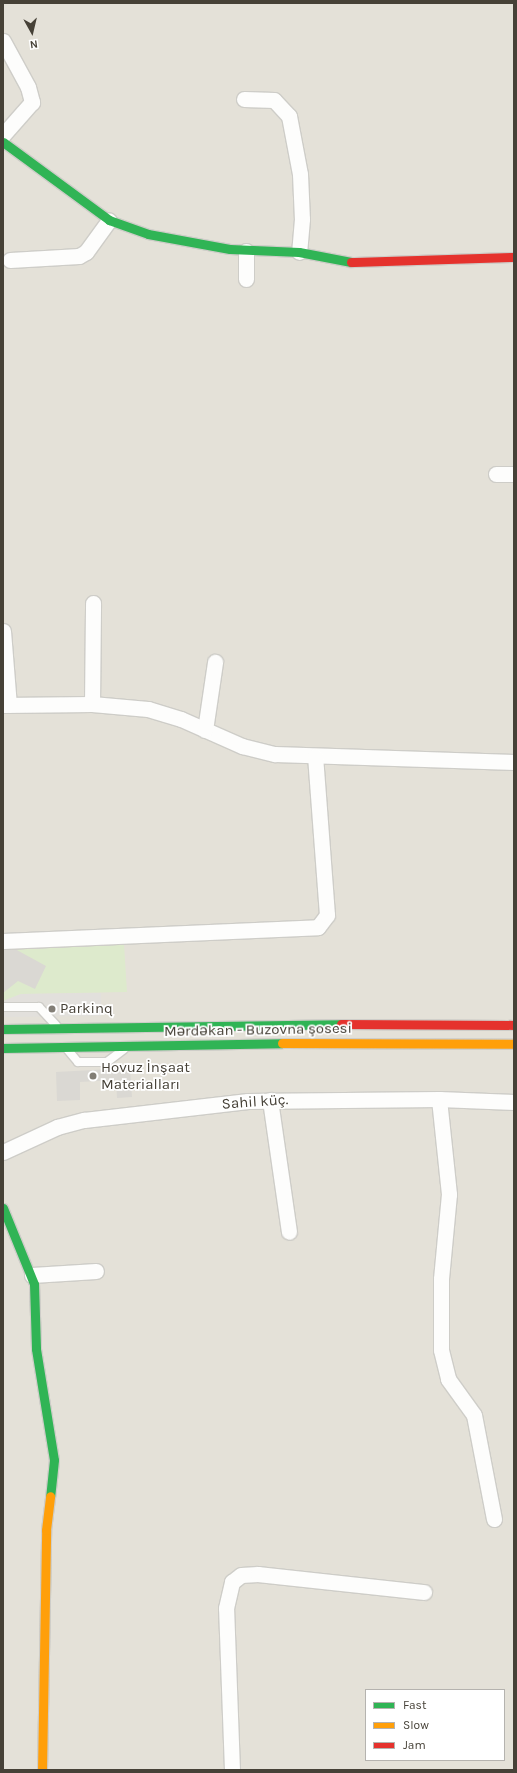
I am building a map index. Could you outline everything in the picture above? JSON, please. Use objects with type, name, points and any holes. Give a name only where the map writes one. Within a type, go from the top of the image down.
[{"type":"street","points":[[3,41],[28,87],[32,102],[3,136]]},
{"type":"street","points":[[244,99],[274,100],[288,116],[300,174],[302,219],[299,252]]},
{"type":"street","points":[[3,142],[109,220],[148,234],[246,250],[299,252],[357,263],[514,257]]},
{"type":"street","points":[[10,260],[78,256],[86,252],[109,220]]},
{"type":"street","points":[[246,250],[246,279]]},
{"type":"street","points":[[496,474],[514,474]]},
{"type":"street","points":[[92,704],[93,603]]},
{"type":"street","points":[[3,631],[6,705],[92,704],[162,712],[260,752],[315,756],[514,762]]},
{"type":"street","points":[[205,730],[215,662]]},
{"type":"street","points":[[3,941],[318,927],[327,915],[315,756]]},
{"type":"street","name":"Mərdəkan - Buzovna şosesi","points":[[3,1029],[514,1025]]},
{"type":"street","name":"Mərdəkan - Buzovna şosesi","points":[[3,1048],[514,1044]]},
{"type":"street","points":[[438,1099],[449,1194],[441,1279],[441,1350],[448,1379],[474,1414],[494,1519]]},
{"type":"street","name":"Sahil küç.","points":[[3,1152],[57,1127],[84,1120],[270,1100],[438,1099],[514,1102]]},
{"type":"street","points":[[270,1100],[289,1232]]},
{"type":"street","points":[[3,1208],[32,1275],[36,1350],[55,1474],[46,1530],[42,1770]]},
{"type":"street","points":[[32,1275],[96,1271]]},
{"type":"street","points":[[232,1770],[226,1608],[232,1582],[241,1575],[258,1574],[424,1592]]},
{"type":"lane","points":[[3,1007],[39,1007],[59,1028]]},
{"type":"lane","points":[[65,1047],[78,1062],[107,1062],[127,1046]]},
{"type":"shaded area","points":[[3,3],[514,3],[514,1770],[3,1770]]},
{"type":"shaded area","name":"Parkinq","points":[[101,993],[101,1016],[3,1017],[3,1001],[21,994]]},
{"type":"green space","points":[[124,944],[127,992],[21,994],[3,1001],[3,946]]},
{"type":"building","points":[[15,949],[46,966],[35,989],[18,981],[3,993],[3,950]]},
{"type":"building","points":[[130,1068],[132,1097],[117,1098],[116,1080],[80,1082],[80,1100],[57,1101],[56,1072]]},
{"type":"traffic: fast","points":[[3,142],[109,220],[148,234],[230,249],[299,252],[351,262]]},
{"type":"traffic: fast","points":[[3,1029],[341,1024]]},
{"type":"traffic: fast","points":[[3,1048],[282,1043]]},
{"type":"traffic: fast","points":[[3,1208],[34,1284],[36,1349],[54,1460],[50,1496]]},
{"type":"traffic: slow","points":[[282,1043],[514,1044]]},
{"type":"traffic: slow","points":[[42,1770],[46,1530],[50,1496]]},
{"type":"traffic: jam","points":[[351,262],[514,257]]},
{"type":"traffic: jam","points":[[341,1024],[514,1025]]},
{"type":"place","name":"Parkinq","points":[[52,1009]]},
{"type":"place","name":"Hovuz İnşaat Materialları","points":[[93,1076]]}]
